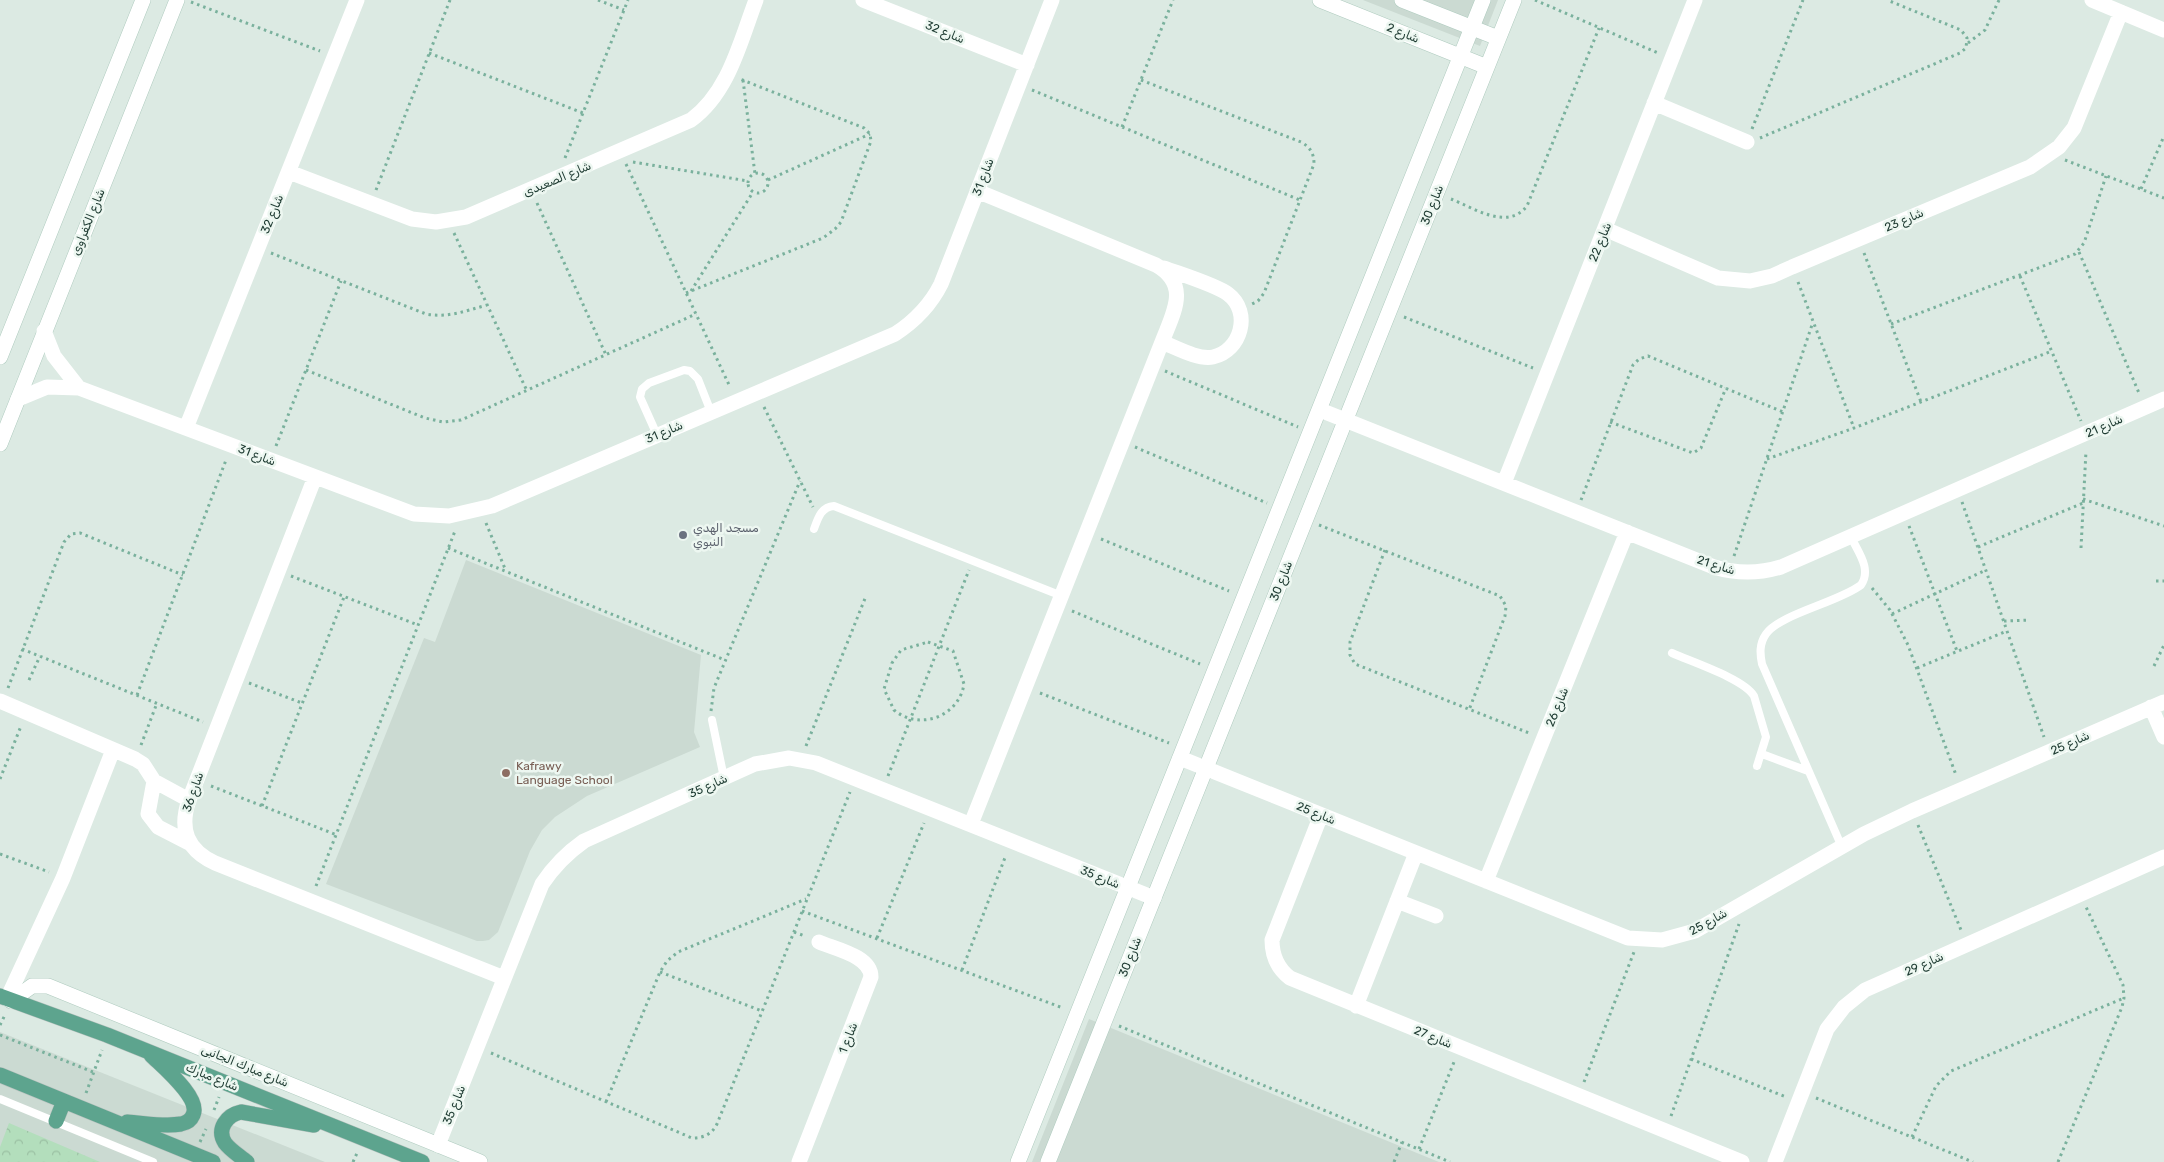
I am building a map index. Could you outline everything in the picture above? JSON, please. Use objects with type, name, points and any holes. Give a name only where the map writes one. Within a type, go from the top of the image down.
[{"type":"main road","name":"شارع مبارك","points":[[6,999],[107,1035],[422,1162]]},
{"type":"main road","points":[[115,1122],[181,1124],[191,1118],[194,1113],[195,1108],[191,1097],[147,1051]]},
{"type":"main road","points":[[0,1075],[213,1162]]},
{"type":"main road","points":[[56,1121],[64,1101]]},
{"type":"main road","points":[[247,1162],[229,1147],[222,1137],[223,1125],[235,1113],[247,1113],[345,1131]]},
{"type":"street","points":[[0,357],[143,0]]},
{"type":"street","name":"شارع الكفراوى","points":[[0,444],[177,0]]},
{"type":"street","name":"شارع 32","points":[[186,428],[357,0]]},
{"type":"street","name":"شارع الصعيدى","points":[[289,172],[412,219],[436,222],[466,217],[692,120],[711,102],[728,74],[756,0]]},
{"type":"street","name":"شارع 32","points":[[862,0],[1027,65]]},
{"type":"street","name":"شارع 31","points":[[18,399],[47,387],[79,388],[271,460],[402,512],[437,517],[461,515],[481,510],[895,334],[919,316],[941,284],[1052,0]]},
{"type":"street","name":"شارع 2","points":[[1320,0],[1487,67]]},
{"type":"street","points":[[1402,0],[1498,38]]},
{"type":"street","points":[[1018,1162],[1483,0]]},
{"type":"street","name":"شارع 30","points":[[1048,1162],[1514,0]]},
{"type":"street","name":"شارع 22","points":[[1504,483],[1695,0]]},
{"type":"street","points":[[2092,0],[2164,30]]},
{"type":"street","name":"شارع 23","points":[[1605,229],[1723,280],[1750,281],[1772,276],[2030,167],[2050,155],[2067,138],[2077,122],[2121,12]]},
{"type":"street","points":[[1654,103],[1748,142]]},
{"type":"street","points":[[977,192],[1227,294],[1238,306],[1241,322],[1238,338],[1227,351],[1220,355],[1204,358],[1162,342]]},
{"type":"street","points":[[971,824],[1177,304],[1178,296],[1174,280],[1156,265]]},
{"type":"street","points":[[44,332],[54,356],[79,388]]},
{"type":"street","name":"شارع 21","points":[[1320,410],[1729,571],[1750,573],[1776,569],[2164,399]]},
{"type":"street","name":"شارع 36","points":[[191,844],[184,822],[189,800],[315,478]]},
{"type":"street","name":"شارع 26","points":[[1486,881],[1627,532]]},
{"type":"street","points":[[2,702],[135,759],[143,764],[154,780],[189,800]]},
{"type":"street","points":[[2158,705],[2164,737]]},
{"type":"street","name":"شارع 25","points":[[1182,754],[1206,769],[1628,938],[1662,940],[1684,935],[1841,846],[1912,811],[2158,705]]},
{"type":"street","points":[[6,999],[63,878],[113,750]]},
{"type":"street","name":"شارع 35","points":[[438,1145],[542,884],[562,858],[573,848],[597,834],[767,761],[801,759],[816,763],[1154,898]]},
{"type":"street","points":[[154,780],[148,814],[158,827],[191,844],[207,859],[504,978]]},
{"type":"street","name":"شارع 27","points":[[1321,815],[1274,931],[1272,949],[1278,966],[1290,978],[1742,1162]]},
{"type":"street","points":[[1356,1006],[1416,853]]},
{"type":"street","name":"شارع 29","points":[[1775,1162],[1827,1029],[1849,1002],[1865,990],[2164,857]]},
{"type":"street","points":[[1397,901],[1436,916]]},
{"type":"street","name":"شارع 1","points":[[799,1162],[871,977],[870,968],[862,959],[819,942]]},
{"type":"street","name":"شارع مبارك الجانبى","points":[[6,999],[32,986],[48,986],[480,1162]]},
{"type":"lane","points":[[657,435],[640,397],[642,389],[648,383],[684,370],[690,371],[698,379],[711,412]]},
{"type":"lane","points":[[814,529],[818,518],[826,508],[834,506],[973,560],[1060,600]]},
{"type":"lane","points":[[1841,846],[1762,664],[1760,649],[1766,634],[1779,623],[1856,588],[1864,580],[1866,568],[1851,537]]},
{"type":"lane","points":[[1672,653],[1740,683],[1751,690],[1766,733],[1766,740],[1757,766]]},
{"type":"lane","points":[[712,720],[724,778]]},
{"type":"lane","points":[[1762,754],[1808,771]]},
{"type":"lane","points":[[0,1099],[153,1162]]},
{"type":"path","points":[[186,0],[335,57]]},
{"type":"path","points":[[370,203],[450,0]]},
{"type":"path","points":[[598,0],[624,10]]},
{"type":"path","points":[[557,179],[628,0]]},
{"type":"path","points":[[1122,126],[1173,0]]},
{"type":"path","points":[[1535,0],[1672,59]]},
{"type":"path","points":[[1748,142],[1803,0]]},
{"type":"path","points":[[1887,0],[1961,30],[1967,38],[1968,44]]},
{"type":"path","points":[[1748,142],[1772,135],[1960,53],[1985,30],[1999,0]]},
{"type":"path","points":[[1437,193],[1500,218],[1513,216],[1527,206],[1599,28]]},
{"type":"path","points":[[429,53],[583,114]]},
{"type":"path","points":[[686,293],[823,238],[835,229],[844,215],[871,141],[870,134],[864,128],[728,74]]},
{"type":"path","points":[[743,80],[755,174]]},
{"type":"path","points":[[1141,80],[1307,145],[1313,154],[1314,164],[1262,297],[1249,306],[1238,306]]},
{"type":"path","points":[[1019,84],[1300,200]]},
{"type":"path","points":[[768,180],[870,134]]},
{"type":"path","points":[[2141,189],[2164,136]]},
{"type":"path","points":[[2050,155],[2164,198]]},
{"type":"path","points":[[737,401],[624,161],[748,181]]},
{"type":"path","points":[[748,181],[755,174],[760,173],[768,180]]},
{"type":"path","points":[[1891,324],[2072,256],[2078,252],[2084,243],[2106,176]]},
{"type":"path","points":[[753,192],[762,192],[768,185],[768,180]]},
{"type":"path","points":[[748,181],[753,192]]},
{"type":"path","points":[[531,190],[606,355]]},
{"type":"path","points":[[691,291],[753,192]]},
{"type":"path","points":[[448,221],[527,391]]},
{"type":"path","points":[[1858,239],[1921,402]]},
{"type":"path","points":[[258,248],[426,314],[455,315],[487,304]]},
{"type":"path","points":[[2078,252],[2145,408]]},
{"type":"path","points":[[1792,267],[1854,428]]},
{"type":"path","points":[[2020,276],[2086,433],[2082,548]]},
{"type":"path","points":[[271,460],[341,281]]},
{"type":"path","points":[[1389,311],[1547,374]]},
{"type":"path","points":[[306,370],[425,418],[443,422],[471,417],[696,314]]},
{"type":"path","points":[[1729,571],[1813,322]]},
{"type":"path","points":[[1767,459],[1854,428],[2052,351]]},
{"type":"path","points":[[1576,512],[1633,365],[1644,357],[1648,356],[1783,412]]},
{"type":"path","points":[[1153,366],[1310,432]]},
{"type":"path","points":[[1610,422],[1687,452],[1696,452],[1701,448],[1726,388]]},
{"type":"path","points":[[757,393],[818,518]]},
{"type":"path","points":[[1123,442],[1280,509]]},
{"type":"path","points":[[137,695],[231,445]]},
{"type":"path","points":[[712,720],[711,700],[714,688],[800,481]]},
{"type":"path","points":[[1958,490],[2049,752]]},
{"type":"path","points":[[1978,547],[2083,501],[2164,526]]},
{"type":"path","points":[[481,510],[506,571]]},
{"type":"path","points":[[1904,513],[1957,651]]},
{"type":"path","points":[[311,901],[461,515]]},
{"type":"path","points":[[1306,519],[1496,592],[1504,600],[1505,616],[1469,710]]},
{"type":"path","points":[[2,702],[64,542],[71,534],[80,533],[182,575]]},
{"type":"path","points":[[1087,533],[1244,597]]},
{"type":"path","points":[[448,548],[725,660]]},
{"type":"path","points":[[1385,550],[1350,642],[1349,648],[1352,660],[1359,667],[1544,738]]},
{"type":"path","points":[[882,789],[973,560]]},
{"type":"path","points":[[1892,614],[1986,570]]},
{"type":"path","points":[[279,571],[418,625]]},
{"type":"path","points":[[1864,580],[1892,614],[1908,645],[1962,790]]},
{"type":"path","points":[[2156,581],[2164,581]]},
{"type":"path","points":[[262,806],[344,596]]},
{"type":"path","points":[[801,759],[866,596]]},
{"type":"path","points":[[1060,600],[1215,670]]},
{"type":"path","points":[[2004,621],[2030,620]]},
{"type":"path","points":[[1917,668],[2007,631]]},
{"type":"path","points":[[928,642],[949,649],[955,655],[964,678],[964,689],[958,703],[951,709],[926,721],[911,718],[894,710],[885,691],[885,684],[892,663],[901,650],[928,642]]},
{"type":"path","points":[[2154,666],[2164,645]]},
{"type":"path","points":[[22,649],[217,728]]},
{"type":"path","points":[[30,680],[40,656]]},
{"type":"path","points":[[237,678],[302,703]]},
{"type":"path","points":[[1025,687],[1182,754]]},
{"type":"path","points":[[135,759],[157,704]]},
{"type":"path","points":[[0,779],[26,711]]},
{"type":"path","points":[[477,1047],[692,1138],[706,1136],[717,1124],[855,778]]},
{"type":"path","points":[[196,780],[336,835]]},
{"type":"path","points":[[877,938],[930,808]]},
{"type":"path","points":[[1912,811],[1967,945]]},
{"type":"path","points":[[962,970],[1012,841]]},
{"type":"path","points":[[0,854],[63,878]]},
{"type":"path","points":[[2058,1162],[2122,1007],[2124,998],[2120,978],[2080,894]]},
{"type":"path","points":[[606,1102],[660,972],[667,961],[678,952],[807,898]]},
{"type":"path","points":[[1666,1131],[1747,900]]},
{"type":"path","points":[[802,911],[1078,1013]]},
{"type":"path","points":[[1579,1096],[1639,940]]},
{"type":"path","points":[[660,972],[762,1011]]},
{"type":"path","points":[[1912,1137],[1936,1086],[1951,1071],[2124,998]]},
{"type":"path","points":[[1105,1020],[1450,1162]]},
{"type":"path","points":[[0,1035],[93,1072]]},
{"type":"path","points":[[80,1108],[107,1035]]},
{"type":"path","points":[[1419,1149],[1459,1048]]},
{"type":"path","points":[[1691,1059],[1912,1137],[1973,1162]]},
{"type":"path","points":[[1394,1162],[1402,1142]]},
{"type":"shaded area","points":[[1363,0],[1498,0],[1480,46]]},
{"type":"shaded area","name":"Kafrawy Language School","points":[[466,560],[701,655],[694,732],[700,747],[587,796],[555,817],[542,830],[530,851],[498,932],[489,940],[483,941],[477,941],[326,884],[424,638],[435,642]]},
{"type":"shaded area","points":[[1089,1019],[1439,1162],[1032,1162]]},
{"type":"shaded area","points":[[0,1032],[325,1162],[0,1162]]},
{"type":"green space","points":[[9,1123],[100,1162],[0,1162],[0,1147]]},
{"type":"place","name":"مسجد الهدي النبوي","points":[[683,535]]},
{"type":"place","name":"Kafrawy Language School","points":[[506,773]]}]
